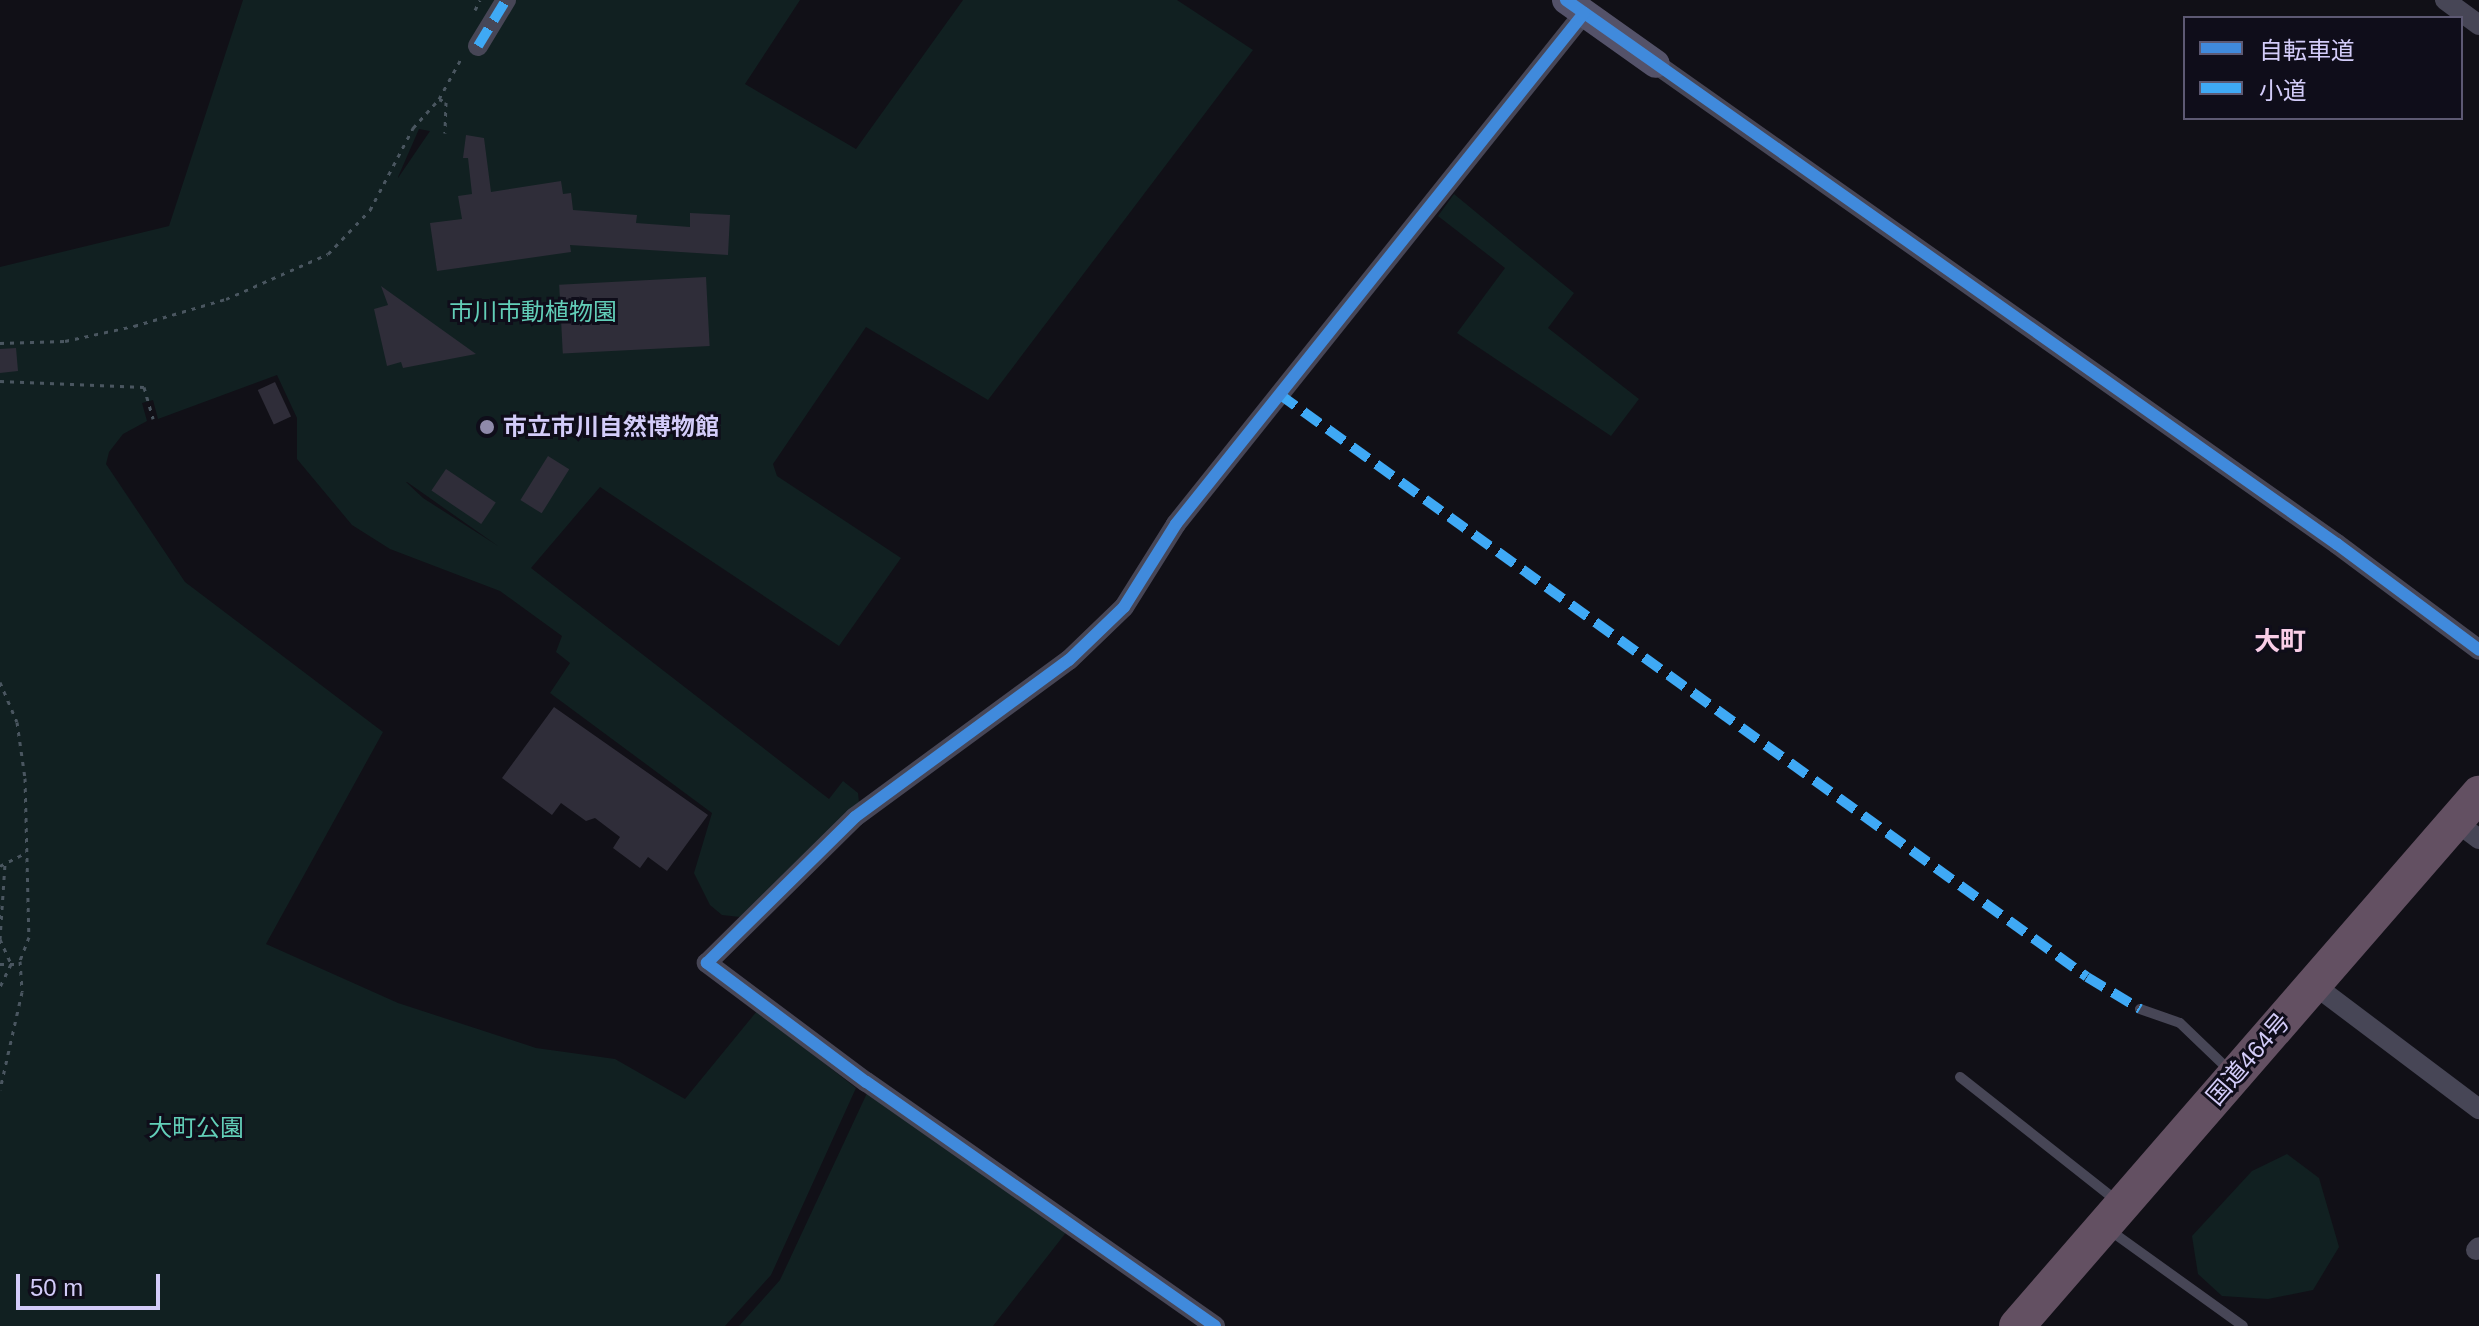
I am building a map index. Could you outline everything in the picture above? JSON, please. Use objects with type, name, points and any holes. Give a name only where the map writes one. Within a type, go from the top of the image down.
[{"type":"highway","name":"国道464号","points":[[2017,1326],[2313,984],[2467,830],[2479,794]]},
{"type":"street","points":[[472,48],[506,0]]},
{"type":"street","points":[[2445,0],[2479,25]]},
{"type":"street","points":[[1215,1326],[879,1092],[707,963],[855,817],[1069,660],[1124,607],[1176,524],[1575,7],[2337,544],[2479,650]]},
{"type":"street","points":[[2313,984],[2479,1109]]},
{"type":"lane","points":[[2140,1009],[2180,1023],[2234,1075]]},
{"type":"lane","points":[[1960,1077],[2113,1216],[2243,1326]]},
{"type":"path","points":[[474,13],[480,0]]},
{"type":"path","points":[[0,343],[65,341],[134,326],[226,299],[328,254],[370,210],[413,128],[439,99],[472,48]]},
{"type":"path","points":[[439,99],[446,102],[445,133]]},
{"type":"path","points":[[0,381],[144,387],[153,419]]},
{"type":"path","points":[[0,682],[17,722],[25,778],[29,937],[20,964],[22,992],[0,1090]]},
{"type":"path","points":[[0,866],[25,853]]},
{"type":"path","points":[[0,987],[11,964],[0,939],[5,864]]},
{"type":"path","points":[[0,964],[20,964]]},
{"type":"green space","points":[[243,0],[800,0],[745,84],[856,149],[963,0],[1177,0],[1253,50],[988,400],[866,327],[773,464],[777,476],[901,558],[839,646],[600,487],[531,568],[829,799],[843,781],[858,793],[859,802],[851,811],[740,917],[722,915],[710,905],[694,873],[712,813],[550,693],[570,663],[556,652],[562,636],[500,591],[390,549],[352,525],[297,459],[297,418],[277,375],[158,419],[153,400],[142,403],[147,421],[123,434],[109,452],[106,464],[185,582],[383,732],[266,944],[398,1003],[536,1048],[615,1059],[685,1099],[757,1011],[856,1088],[771,1275],[725,1326],[0,1326],[0,267],[169,226]],"holes":[[[419,129],[430,131],[398,178],[398,177]],[[407,482],[498,546],[423,498]]]},
{"type":"green space","points":[[1454,194],[1574,293],[1548,328],[1639,399],[1611,436],[1457,333],[1505,268],[1438,216]]},
{"type":"green space","points":[[868,1091],[1068,1230],[993,1326],[739,1326],[780,1280]]},
{"type":"green space","points":[[2287,1154],[2319,1178],[2339,1247],[2313,1290],[2268,1299],[2222,1296],[2198,1274],[2192,1236],[2252,1171]]},
{"type":"building","points":[[466,135],[484,138],[491,192],[561,181],[563,194],[571,193],[573,210],[637,215],[636,223],[690,227],[690,213],[730,215],[728,255],[570,245],[571,252],[437,271],[430,223],[462,219],[458,196],[472,194],[468,158],[463,158]]},
{"type":"building","points":[[706,277],[710,346],[563,354],[559,285]]},
{"type":"building","points":[[381,286],[476,354],[403,368],[401,362],[387,366],[374,309],[388,305]]},
{"type":"building","points":[[16,348],[18,371],[0,373],[0,349]]},
{"type":"building","points":[[275,382],[291,416],[274,424],[258,390]]},
{"type":"building","points":[[548,456],[569,469],[542,513],[520,500]]},
{"type":"building","points":[[446,469],[496,503],[481,524],[431,491]]},
{"type":"building","points":[[554,707],[708,815],[667,871],[648,857],[640,868],[613,848],[620,837],[595,818],[586,821],[561,803],[552,815],[502,778]]},
{"type":"marked path","points":[[478,46],[506,0]]},
{"type":"marked path","points":[[1279,394],[2087,977],[2140,1009]]},
{"type":"cycle path","points":[[1566,0],[2337,544],[2479,650]]},
{"type":"cycle path","points":[[1215,1326],[866,1082],[707,963],[855,817],[1069,660],[1124,607],[1176,524],[1584,13]]},
{"type":"place","name":"市立市川自然博物館","points":[[487,427]]},
{"type":"district","name":"大町","points":[[2280,642]]},
{"type":"park label","name":"市川市動植物園","points":[[533,312]]},
{"type":"park label","name":"大町公園","points":[[196,1128]]}]
